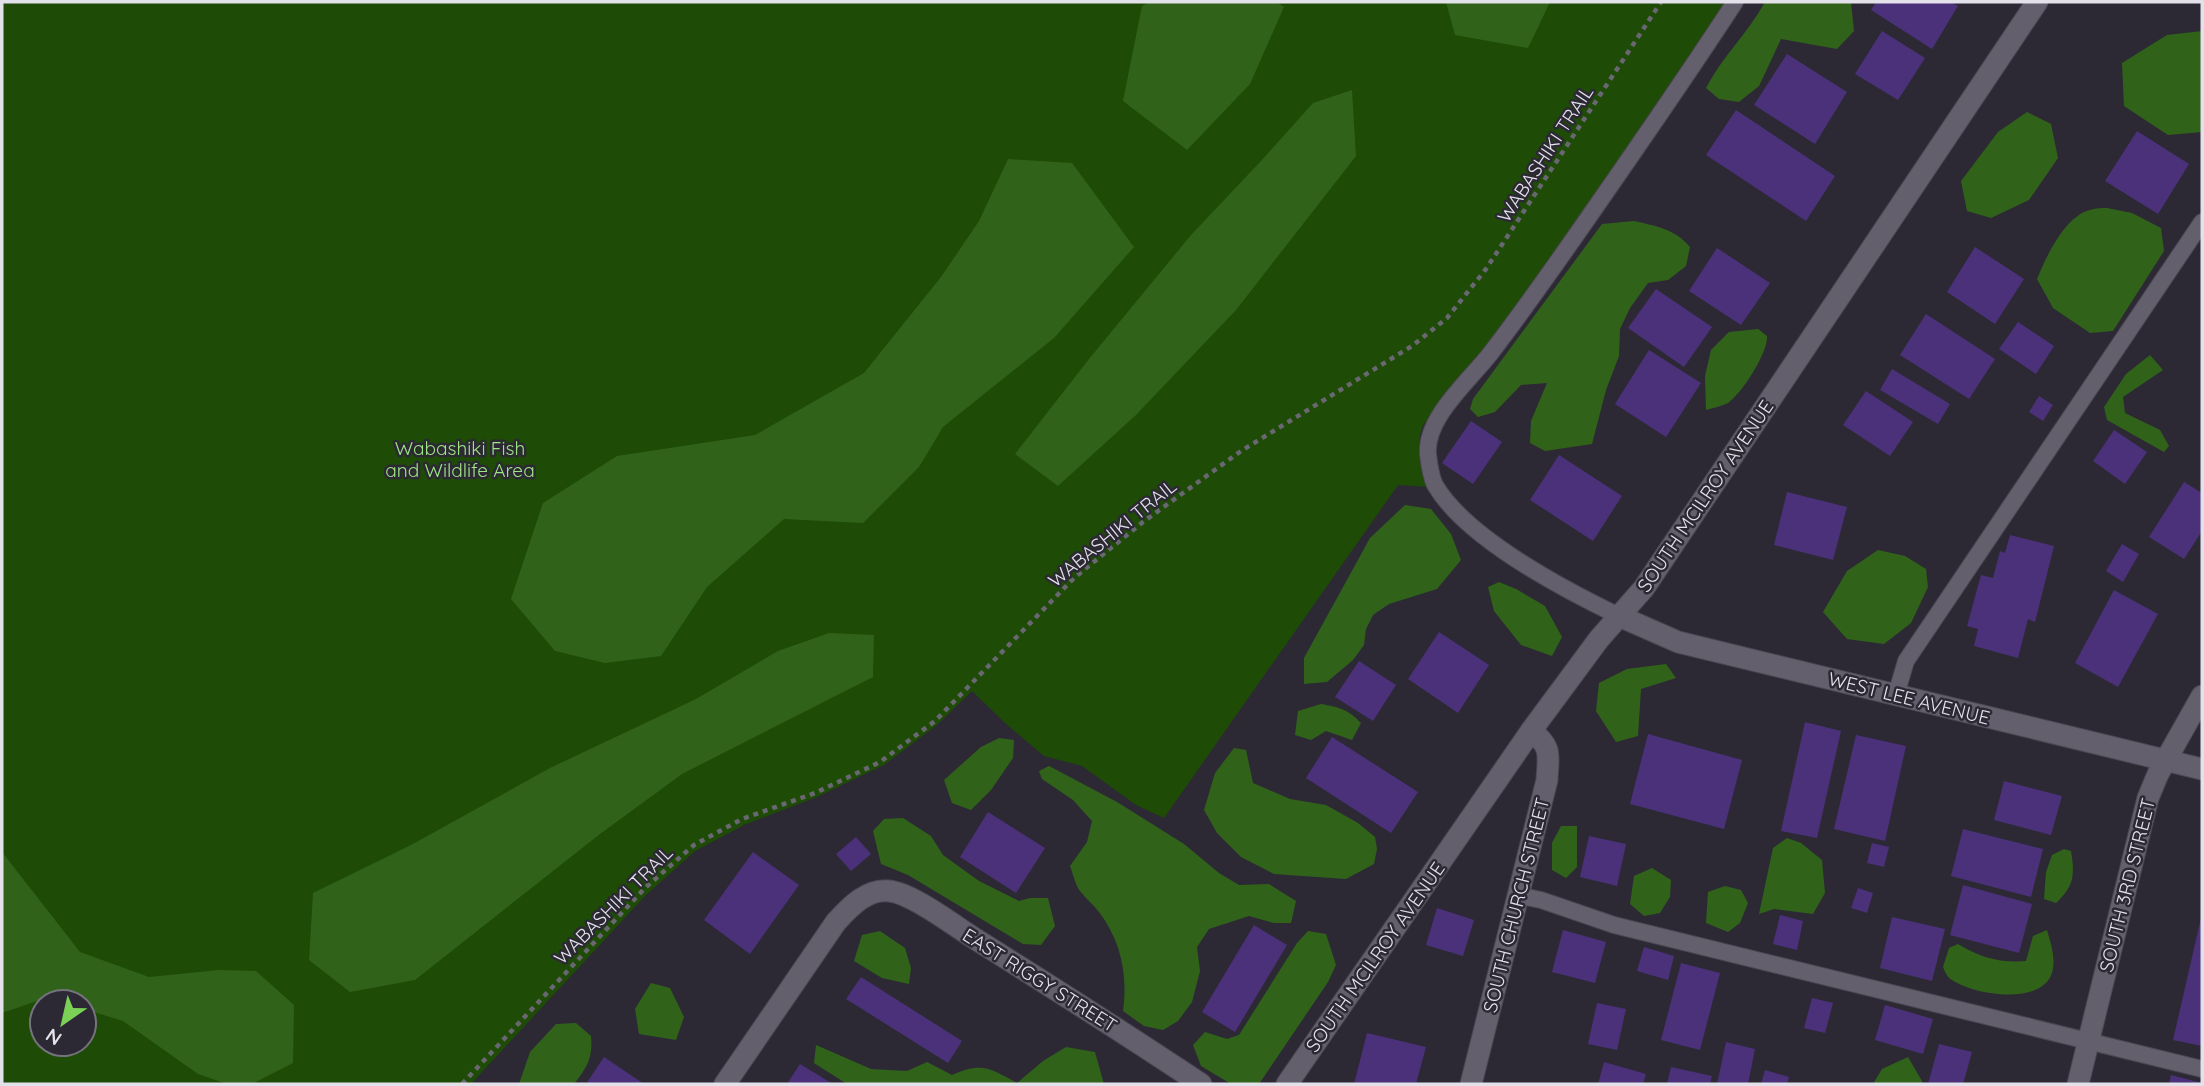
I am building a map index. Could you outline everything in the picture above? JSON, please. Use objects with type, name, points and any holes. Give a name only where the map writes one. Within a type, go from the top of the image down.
[{"type":"street","name":"SOUTH MCILROY AVENUE","points":[[1287,1084],[1531,731],[1599,639],[1644,589],[2037,2]]},
{"type":"street","name":"WEST LEE AVENUE","points":[[1619,616],[1678,642],[2202,769]]},
{"type":"street","name":"SOUTH 3RD STREET","points":[[2078,1084],[2148,797],[2165,760],[2202,696]]},
{"type":"street","name":"SOUTH CHURCH STREET","points":[[1471,1084],[1547,780],[1548,749],[1542,739],[1531,731]]},
{"type":"street","name":"EAST RIGGY STREET","points":[[725,1084],[836,922],[854,903],[874,893],[889,891],[910,898],[1201,1084]]},
{"type":"lane","points":[[1619,616],[1572,593],[1519,561],[1479,531],[1452,506],[1434,483],[1428,456],[1428,438],[1442,409],[1469,380],[1519,316],[1680,87],[1735,2]]},
{"type":"lane","points":[[1896,695],[1906,661],[2202,222]]},
{"type":"lane","points":[[1517,895],[1541,900],[1614,925],[2202,1069]]},
{"type":"path","name":"WABASHIKI TRAIL","points":[[462,1084],[645,888],[694,845],[742,820],[815,793],[880,762],[935,721],[1074,578],[1143,522],[1241,451],[1412,346],[1447,318],[1486,269],[1661,2]]},
{"type":"green space","name":"Wabashiki Fish and Wildlife Area","points":[[2,2],[1728,2],[1520,307],[1423,425],[1419,440],[1420,456],[1428,487],[1398,485],[1164,818],[1136,805],[1082,766],[1044,756],[972,691],[937,725],[884,765],[817,797],[744,825],[695,851],[645,896],[471,1084],[2,1084]]},
{"type":"green space","points":[[1149,2],[1277,2],[1284,7],[1250,84],[1187,150],[1123,101],[1142,6]]},
{"type":"green space","points":[[1446,2],[1550,2],[1528,48],[1455,35]]},
{"type":"green space","points":[[1765,2],[1851,2],[1854,31],[1837,49],[1781,39],[1759,86],[1739,102],[1719,99],[1706,88]]},
{"type":"green space","points":[[2202,31],[2202,132],[2168,135],[2124,106],[2122,63],[2167,35]]},
{"type":"green space","points":[[1352,90],[1356,156],[1236,310],[1136,415],[1058,486],[1015,454],[1191,235],[1313,103]]},
{"type":"green space","points":[[2027,112],[2051,124],[2058,158],[2029,200],[1991,218],[1967,211],[1961,181],[1998,132]]},
{"type":"green space","points":[[1008,159],[1072,163],[1134,247],[1054,338],[943,427],[919,467],[863,523],[784,519],[707,587],[661,656],[605,663],[555,651],[511,599],[543,503],[617,456],[755,435],[864,373],[941,277],[979,221]]},
{"type":"green space","points":[[2107,208],[2132,213],[2161,228],[2164,251],[2113,331],[2090,333],[2053,308],[2037,279],[2058,238],[2072,220],[2090,210]]},
{"type":"green space","points":[[1634,221],[1671,232],[1690,247],[1686,266],[1668,280],[1648,283],[1630,308],[1620,329],[1619,356],[1606,390],[1592,444],[1545,451],[1530,443],[1531,421],[1547,383],[1521,385],[1495,412],[1478,417],[1470,409],[1473,399],[1602,224]]},
{"type":"green space","points":[[1758,329],[1767,336],[1753,372],[1728,403],[1706,410],[1705,376],[1711,350],[1729,332]]},
{"type":"green space","points":[[2150,355],[2163,370],[2123,397],[2125,413],[2160,430],[2169,446],[2164,452],[2107,420],[2104,407],[2126,374]]},
{"type":"green space","points":[[1405,505],[1431,509],[1451,534],[1461,560],[1437,589],[1389,604],[1373,615],[1366,629],[1364,645],[1353,660],[1327,682],[1304,684],[1304,658],[1370,538]]},
{"type":"green space","points":[[1878,550],[1905,556],[1926,569],[1928,587],[1911,623],[1884,644],[1847,639],[1823,612],[1847,571]]},
{"type":"green space","points":[[1499,582],[1545,606],[1562,637],[1552,656],[1521,645],[1494,611],[1488,587]]},
{"type":"green space","points":[[829,633],[874,635],[873,677],[682,774],[600,834],[415,980],[350,992],[309,960],[313,893],[411,845],[550,768],[696,699],[778,651]]},
{"type":"green space","points":[[1666,664],[1676,678],[1641,689],[1638,736],[1616,742],[1596,711],[1599,683],[1627,669]]},
{"type":"green space","points":[[1321,704],[1343,710],[1361,723],[1352,740],[1326,731],[1311,740],[1295,735],[1298,711]]},
{"type":"green space","points":[[999,738],[1014,740],[1013,758],[991,790],[971,810],[952,803],[944,780],[981,747]]},
{"type":"green space","points":[[1234,748],[1246,750],[1253,783],[1290,799],[1326,805],[1358,823],[1375,837],[1377,849],[1374,864],[1346,879],[1274,874],[1241,857],[1217,833],[1204,810],[1215,773]]},
{"type":"green space","points":[[1049,766],[1117,802],[1184,844],[1219,873],[1239,885],[1269,884],[1296,901],[1291,923],[1274,923],[1249,916],[1209,929],[1197,947],[1200,971],[1192,1002],[1178,1021],[1163,1030],[1144,1026],[1123,1011],[1124,984],[1118,947],[1107,923],[1078,888],[1070,866],[1087,842],[1092,821],[1073,800],[1042,779],[1039,771]]},
{"type":"green space","points":[[903,818],[931,836],[943,855],[979,881],[1019,901],[1048,898],[1055,926],[1041,945],[1023,944],[908,875],[881,864],[873,831],[884,819]]},
{"type":"green space","points":[[1561,826],[1577,826],[1577,867],[1566,878],[1552,870],[1552,843]]},
{"type":"green space","points":[[1787,838],[1801,843],[1822,860],[1825,893],[1813,914],[1774,909],[1759,914],[1773,848]]},
{"type":"green space","points":[[2064,849],[2071,851],[2073,874],[2070,885],[2056,903],[2044,899],[2046,872],[2052,855]]},
{"type":"green space","points":[[2,852],[80,952],[149,977],[219,970],[256,971],[294,1005],[293,1063],[252,1084],[227,1084],[198,1074],[123,1021],[98,1013],[98,988],[28,988],[28,1004],[2,1013]]},
{"type":"green space","points":[[1652,868],[1671,880],[1670,897],[1660,913],[1644,916],[1630,904],[1634,876]]},
{"type":"green space","points":[[1725,886],[1741,890],[1748,903],[1740,923],[1728,932],[1706,923],[1708,892]]},
{"type":"green space","points":[[2047,930],[2053,956],[2052,973],[2045,983],[2035,990],[2006,994],[1975,990],[1950,979],[1943,967],[1949,948],[1958,944],[1991,959],[2026,961],[2033,936]]},
{"type":"green space","points":[[880,931],[905,948],[911,968],[909,984],[882,978],[854,961],[862,935]]},
{"type":"green space","points":[[1308,931],[1326,934],[1336,965],[1328,982],[1259,1084],[1231,1084],[1201,1066],[1193,1045],[1205,1032],[1227,1039],[1239,1035],[1297,943]]},
{"type":"green space","points":[[651,983],[670,988],[684,1017],[676,1040],[639,1034],[635,1009]]},
{"type":"green space","points":[[576,1023],[591,1036],[591,1050],[588,1062],[574,1084],[519,1084],[530,1052],[556,1024]]},
{"type":"green space","points":[[816,1045],[871,1069],[907,1071],[927,1062],[952,1075],[978,1068],[1017,1083],[1043,1061],[1066,1047],[1095,1052],[1104,1084],[847,1084],[814,1063]]},
{"type":"green space","points":[[1908,1057],[1922,1084],[1873,1084],[1882,1069]]},
{"type":"building","points":[[1876,2],[1951,2],[1958,6],[1932,49],[1871,10]]},
{"type":"building","points":[[1882,31],[1925,58],[1898,100],[1855,74]]},
{"type":"building","points":[[1787,54],[1847,92],[1815,144],[1754,105]]},
{"type":"building","points":[[1736,110],[1835,176],[1806,221],[1706,155]]},
{"type":"building","points":[[2137,131],[2189,164],[2158,214],[2105,181]]},
{"type":"building","points":[[1975,247],[2024,279],[1995,324],[1947,292]]},
{"type":"building","points":[[1717,248],[1770,283],[1741,325],[1689,291]]},
{"type":"building","points":[[1656,289],[1712,327],[1684,367],[1628,328]]},
{"type":"building","points":[[1926,314],[1995,359],[1969,399],[1900,355]]},
{"type":"building","points":[[2018,322],[2054,346],[2036,374],[1999,349]]},
{"type":"building","points":[[1649,350],[1701,383],[1666,437],[1615,404]]},
{"type":"building","points":[[1892,369],[1950,404],[1938,424],[1880,390]]},
{"type":"building","points":[[1866,391],[1913,422],[1890,456],[1843,425]]},
{"type":"building","points":[[2039,396],[2053,405],[2043,421],[2029,412]]},
{"type":"building","points":[[1471,421],[1502,442],[1473,484],[1442,463]]},
{"type":"building","points":[[2114,430],[2147,452],[2125,484],[2093,461]]},
{"type":"building","points":[[1559,455],[1622,496],[1593,541],[1530,500]]},
{"type":"building","points":[[2184,482],[2202,493],[2202,531],[2184,559],[2149,537]]},
{"type":"building","points":[[1787,492],[1847,507],[1833,560],[1774,545]]},
{"type":"building","points":[[2010,535],[2054,546],[2035,622],[2028,619],[2018,658],[1974,646],[1978,629],[1967,626],[1981,575],[1993,578],[2000,551],[2005,553]]},
{"type":"building","points":[[2122,544],[2139,554],[2123,582],[2106,571]]},
{"type":"building","points":[[2114,590],[2158,614],[2118,687],[2075,663]]},
{"type":"building","points":[[1439,632],[1489,665],[1458,713],[1408,679]]},
{"type":"building","points":[[1359,661],[1396,685],[1373,721],[1335,697]]},
{"type":"building","points":[[1805,722],[1841,731],[1817,838],[1781,831]]},
{"type":"building","points":[[1648,734],[1742,760],[1724,829],[1630,804]]},
{"type":"building","points":[[1856,735],[1906,746],[1885,841],[1834,829]]},
{"type":"building","points":[[1332,737],[1418,792],[1391,833],[1306,778]]},
{"type":"building","points":[[2004,781],[2062,796],[2051,835],[1994,820]]},
{"type":"building","points":[[988,812],[1045,848],[1016,893],[960,857]]},
{"type":"building","points":[[1963,829],[2043,849],[2031,897],[1951,876]]},
{"type":"building","points":[[1589,836],[1626,844],[1617,886],[1580,877]]},
{"type":"building","points":[[856,837],[871,854],[851,871],[836,854]]},
{"type":"building","points":[[1872,843],[1889,847],[1884,867],[1867,863]]},
{"type":"building","points":[[753,852],[799,885],[750,954],[704,920]]},
{"type":"building","points":[[1963,885],[2032,904],[2019,953],[1950,935]]},
{"type":"building","points":[[1858,888],[1873,893],[1867,913],[1851,908]]},
{"type":"building","points":[[1437,908],[1474,920],[1463,956],[1426,945]]},
{"type":"building","points":[[1780,915],[1803,921],[1797,950],[1773,944]]},
{"type":"building","points":[[1892,917],[1945,929],[1932,981],[1880,968]]},
{"type":"building","points":[[2202,918],[2202,1046],[2173,1040]]},
{"type":"building","points":[[1254,925],[1287,945],[1235,1032],[1202,1012]]},
{"type":"building","points":[[1563,930],[1606,942],[1595,983],[1552,972]]},
{"type":"building","points":[[1644,947],[1674,956],[1668,980],[1637,971]]},
{"type":"building","points":[[1681,963],[1720,973],[1700,1050],[1661,1040]]},
{"type":"building","points":[[861,977],[962,1041],[948,1063],[846,999]]},
{"type":"building","points":[[1812,998],[1833,1003],[1825,1033],[1804,1028]]},
{"type":"building","points":[[1597,1003],[1626,1009],[1617,1050],[1588,1044]]},
{"type":"building","points":[[1885,1005],[1933,1019],[1923,1054],[1875,1040]]},
{"type":"building","points":[[1367,1033],[1426,1047],[1416,1084],[1354,1084]]},
{"type":"building","points":[[1726,1042],[1755,1049],[1748,1084],[1717,1084]]},
{"type":"building","points":[[1939,1044],[1972,1052],[1963,1084],[1928,1084]]},
{"type":"building","points":[[604,1057],[644,1084],[586,1084]]},
{"type":"building","points":[[1604,1062],[1646,1074],[1643,1084],[1598,1084]]},
{"type":"building","points":[[800,1064],[833,1084],[787,1084]]},
{"type":"building","points":[[1671,1067],[1712,1076],[1710,1084],[1667,1084]]},
{"type":"building","points":[[1765,1070],[1789,1077],[1787,1084],[1761,1084]]},
{"type":"building","points":[[2171,1075],[2202,1083],[2202,1084],[2169,1084]]}]
